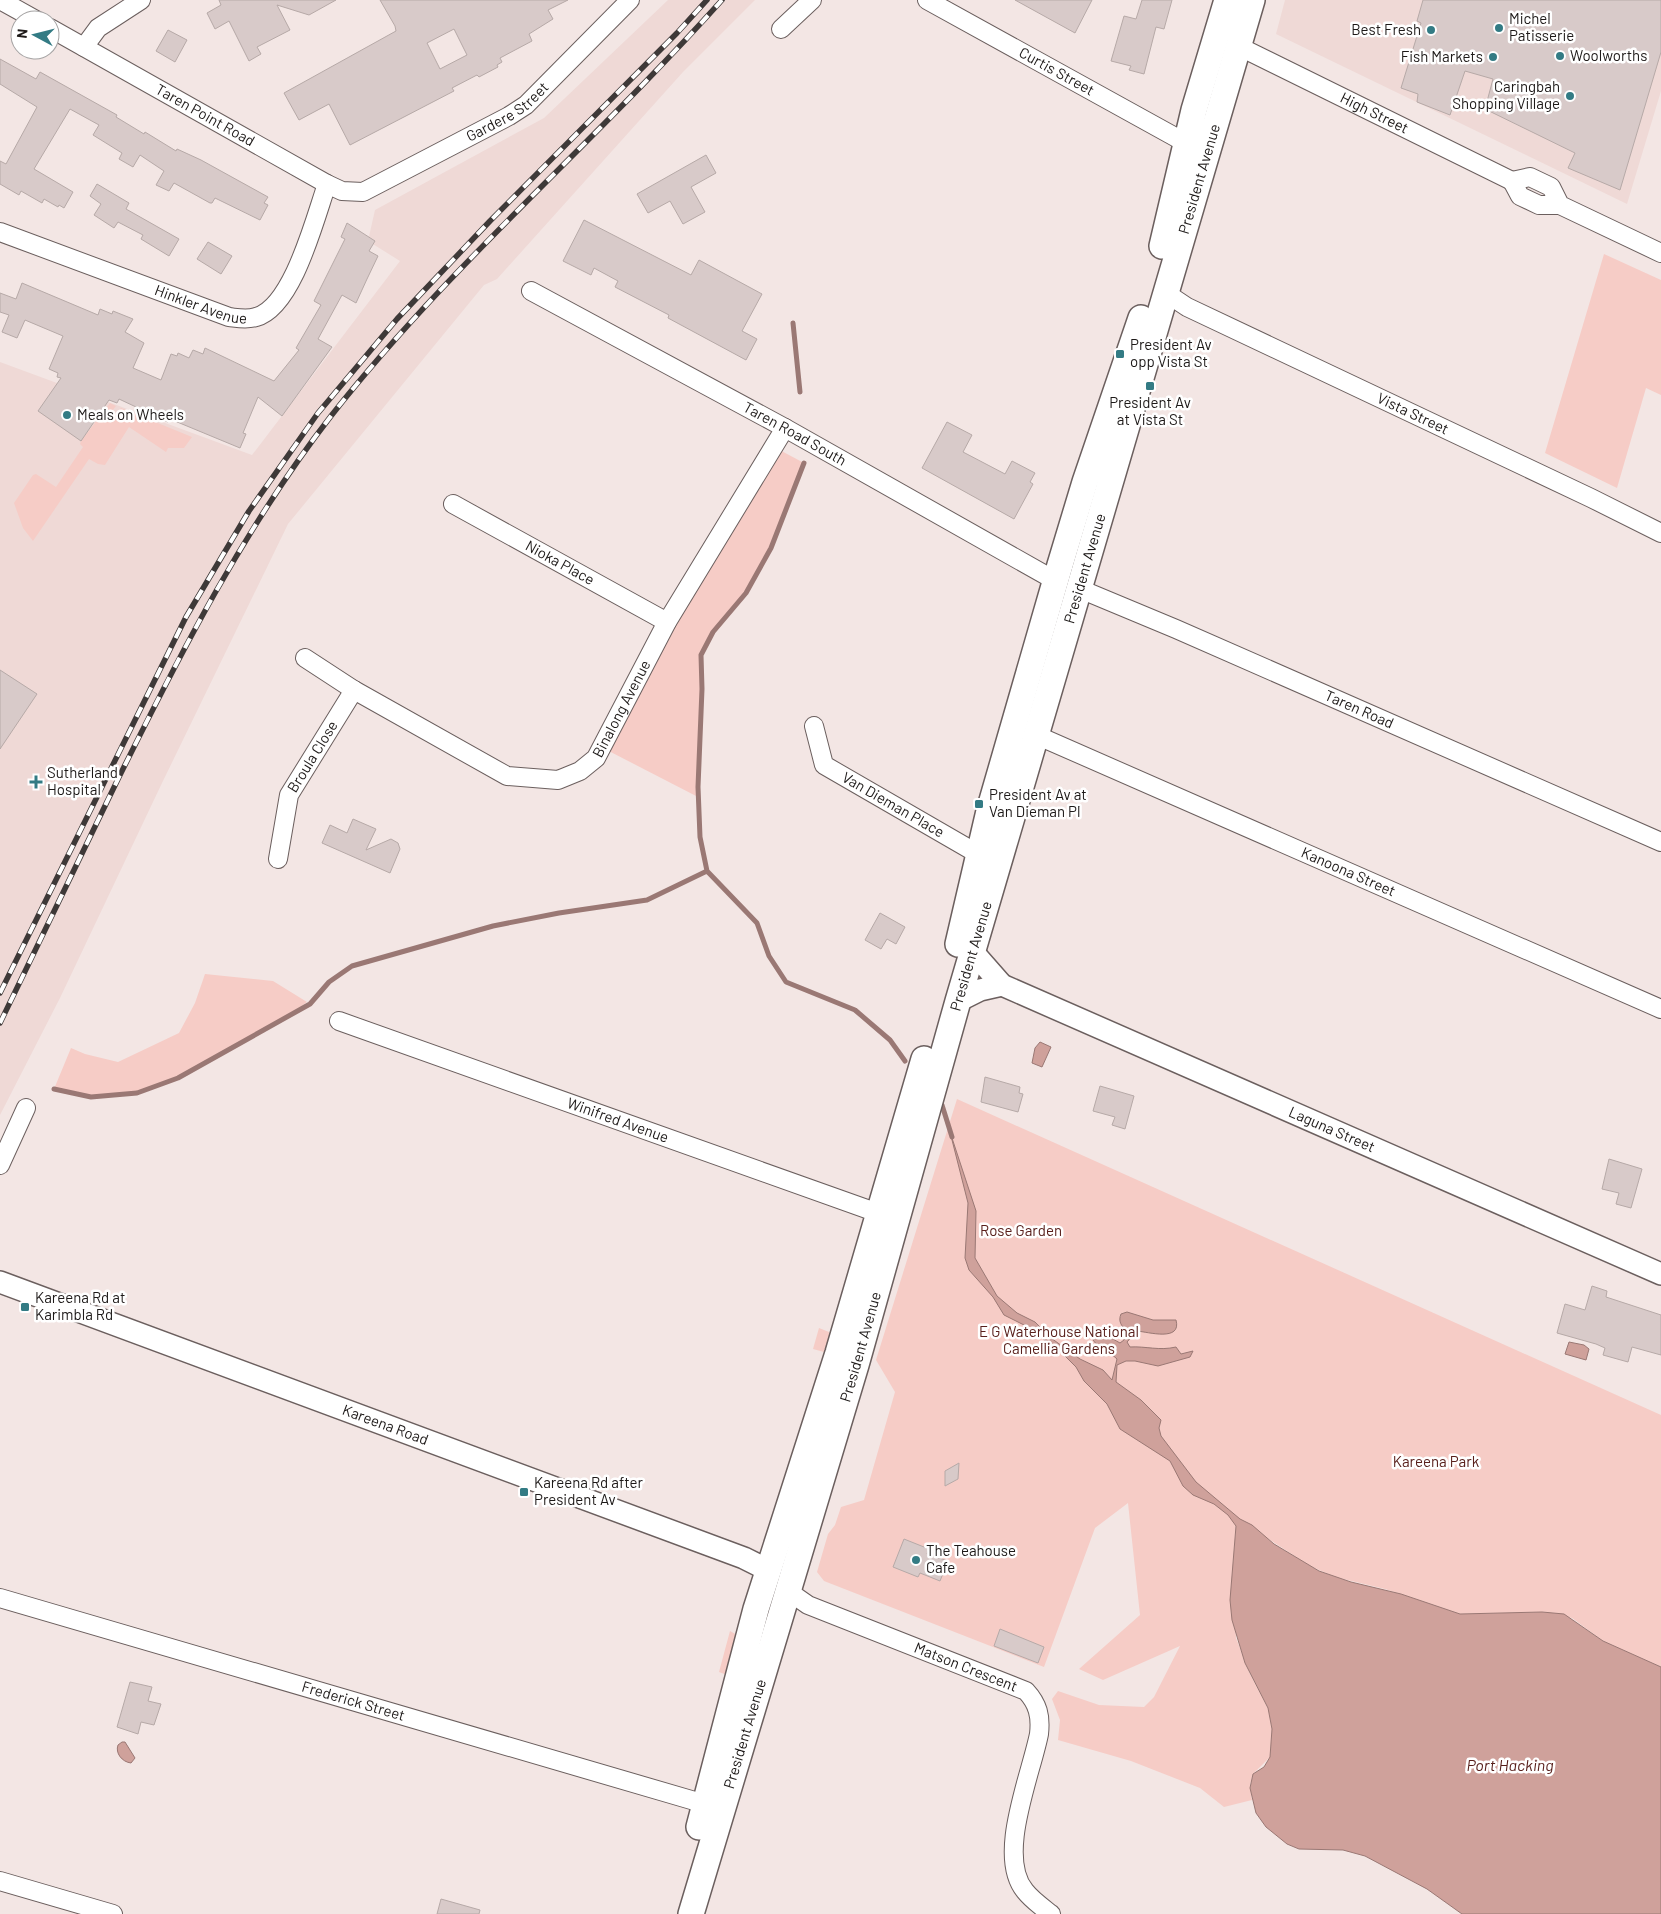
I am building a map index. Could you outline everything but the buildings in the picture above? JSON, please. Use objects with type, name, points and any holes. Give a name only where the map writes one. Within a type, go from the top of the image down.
[{"type":"main road","name":"President Avenue","points":[[1227,0],[1227,41]]},
{"type":"main road","name":"President Avenue","points":[[674,1914],[705,1804],[736,1681],[767,1574],[888,1216],[973,952],[989,858],[1056,581],[1085,482],[1139,326],[1165,237],[1196,149],[1227,41],[1252,0]]},
{"type":"main road","name":"President Avenue","points":[[690,1914],[815,1507],[960,939],[1036,735],[1166,293],[1196,149]]},
{"type":"main road","name":"Taren Road","points":[[1056,581],[1080,589]]},
{"type":"main road","name":"Matson Crescent","points":[[767,1574],[788,1591]]},
{"type":"street","points":[[0,0],[18,10]]},
{"type":"street","points":[[84,47],[98,28],[141,0]]},
{"type":"street","name":"Gardere Street","points":[[363,192],[509,116],[526,104],[630,0]]},
{"type":"street","points":[[781,29],[812,0]]},
{"type":"street","name":"Curtis Street","points":[[927,0],[1196,149]]},
{"type":"street","name":"Taren Point Road","points":[[60,34],[327,184],[342,191],[363,192]]},
{"type":"street","name":"High Street","points":[[1227,41],[1512,181],[1520,196],[1539,206],[1560,205],[1661,253]]},
{"type":"street","name":"Hinkler Avenue","points":[[0,232],[214,312],[236,318],[257,317],[270,309],[290,286],[327,184]]},
{"type":"street","name":"Taren Road South","points":[[531,291],[785,428],[1056,581]]},
{"type":"street","name":"Vista Street","points":[[1166,293],[1187,307],[1661,533]]},
{"type":"street","name":"Binalong Avenue","points":[[305,658],[354,690],[507,776],[558,780],[580,771],[596,758],[667,622],[785,428]]},
{"type":"street","name":"Nioka Place","points":[[453,504],[667,622]]},
{"type":"street","name":"Taren Road","points":[[1080,589],[1176,629],[1661,842]]},
{"type":"street","name":"Broula Close","points":[[278,858],[290,795],[354,690]]},
{"type":"street","name":"Van Dieman Place","points":[[814,726],[824,765],[989,858]]},
{"type":"street","name":"Kanoona Street","points":[[1036,735],[1661,1009]]},
{"type":"street","name":"Laguna Street","points":[[973,952],[1002,985],[1661,1274]]},
{"type":"street","points":[[958,1001],[980,990],[1002,985]]},
{"type":"street","name":"Winifred Avenue","points":[[339,1021],[888,1216]]},
{"type":"street","points":[[0,1165],[26,1108]]},
{"type":"street","name":"Kareena Road","points":[[0,1282],[744,1558],[760,1566],[767,1574]]},
{"type":"street","name":"Matson Crescent","points":[[788,1591],[808,1605],[1026,1690],[1032,1696],[1040,1718],[1039,1734],[1015,1829],[1012,1850],[1017,1876],[1024,1891],[1051,1914]]},
{"type":"street","name":"Frederick Street","points":[[0,1598],[705,1804]]},
{"type":"street","points":[[0,1880],[114,1914]]},
{"type":"shaded area","points":[[668,0],[755,0],[683,72],[497,279],[484,285],[288,524],[60,998],[0,1115],[0,362],[252,455],[400,261],[368,241],[375,210],[544,118]]},
{"type":"shaded area","name":"Caringbah Shopping Village","points":[[1285,0],[1661,0],[1661,91],[1627,204],[1276,34]]},
{"type":"green space","points":[[1604,254],[1661,280],[1661,395],[1646,388],[1617,488],[1545,453]]},
{"type":"green space","points":[[110,403],[116,406],[112,411],[116,414],[121,408],[192,437],[184,448],[168,448],[166,452],[129,427],[105,465],[98,464],[89,459],[33,541],[23,528],[14,503],[33,475],[36,474],[56,487],[83,447],[80,444],[81,441]]},
{"type":"green space","points":[[774,447],[804,463],[771,548],[746,593],[713,632],[701,655],[702,689],[698,797],[601,747]]},
{"type":"green space","points":[[205,974],[273,981],[307,1002],[220,1056],[179,1078],[138,1093],[117,1096],[85,1095],[54,1089],[71,1048],[85,1054],[118,1062],[179,1033],[195,1003]]},
{"type":"green space","points":[[957,1099],[1661,1415],[1661,1667],[1603,1641],[1572,1618],[1542,1612],[1460,1614],[1385,1589],[1335,1577],[1310,1566],[1267,1538],[1236,1524],[1233,1570],[1236,1638],[1250,1674],[1268,1708],[1272,1729],[1270,1757],[1253,1774],[1250,1785],[1252,1800],[1224,1807],[1200,1788],[1131,1761],[1058,1740],[1060,1720],[1052,1699],[1058,1691],[1099,1705],[1144,1707],[1154,1697],[1180,1646],[1103,1680],[1079,1669],[1140,1615],[1128,1503],[1095,1528],[1044,1667],[824,1581],[817,1572],[828,1534],[835,1525],[841,1507],[864,1500],[895,1392],[876,1360]]},
{"type":"green space","points":[[819,1328],[829,1332],[830,1335],[824,1352],[813,1349]]},
{"type":"green space","points":[[730,1631],[739,1636],[727,1675],[719,1672]]},
{"type":"water","points":[[1040,1042],[1051,1047],[1042,1067],[1032,1063],[1035,1048]]},
{"type":"water","name":"Port Hacking","points":[[950,1132],[976,1211],[975,1258],[997,1296],[1017,1313],[1035,1322],[1051,1338],[1080,1359],[1103,1370],[1112,1380],[1117,1359],[1095,1343],[1093,1340],[1094,1335],[1104,1335],[1120,1343],[1124,1340],[1127,1331],[1121,1323],[1120,1317],[1121,1314],[1127,1312],[1153,1320],[1176,1320],[1174,1331],[1156,1334],[1137,1331],[1127,1342],[1130,1347],[1164,1349],[1176,1347],[1181,1354],[1193,1351],[1190,1357],[1158,1366],[1126,1361],[1117,1365],[1116,1382],[1141,1400],[1161,1420],[1159,1428],[1161,1436],[1196,1482],[1240,1519],[1252,1525],[1274,1544],[1319,1571],[1351,1582],[1401,1594],[1460,1614],[1542,1612],[1564,1614],[1603,1641],[1661,1667],[1661,1914],[1462,1914],[1427,1889],[1365,1856],[1343,1850],[1299,1849],[1287,1844],[1266,1827],[1256,1813],[1250,1788],[1253,1774],[1264,1767],[1270,1757],[1272,1729],[1268,1708],[1245,1663],[1232,1620],[1230,1600],[1236,1526],[1228,1515],[1214,1504],[1193,1495],[1183,1486],[1170,1461],[1120,1429],[1107,1404],[1084,1381],[1076,1367],[1062,1353],[1024,1325],[1004,1315],[993,1297],[969,1270],[965,1258],[968,1203]]},
{"type":"water","points":[[1569,1342],[1584,1345],[1589,1349],[1586,1360],[1565,1354]]},
{"type":"water","points":[[125,1742],[135,1758],[131,1763],[122,1759],[118,1754],[118,1745]]},
{"type":"waterway","points":[[793,323],[800,392]]},
{"type":"waterway","points":[[804,463],[771,548],[746,593],[713,632],[701,655],[702,689],[698,787],[700,837],[707,871],[757,923],[769,956],[786,982],[855,1010],[890,1040],[905,1061]]},
{"type":"waterway","points":[[54,1089],[91,1097],[137,1093],[178,1078],[310,1004],[329,982],[352,966],[493,926],[559,913],[647,900],[707,871]]},
{"type":"waterway","points":[[942,1105],[952,1137]]},
{"type":"railway","points":[[0,993],[186,617],[249,511],[318,413],[397,319],[490,221],[677,33],[707,0]]},
{"type":"railway","points":[[0,1023],[166,683],[242,546],[300,458],[331,416],[376,361],[424,308],[624,104],[722,0]]},
{"type":"place","name":"Michel Patisserie","points":[[1499,28]]},
{"type":"place","name":"Best Fresh","points":[[1431,30]]},
{"type":"place","name":"Woolworths","points":[[1560,56]]},
{"type":"place","name":"Fish Markets","points":[[1493,57]]},
{"type":"place","name":"Caringbah Shopping Village","points":[[1570,96]]},
{"type":"place","name":"President Av opp Vista St","points":[[1120,354]]},
{"type":"place","name":"President Av at Vista St","points":[[1150,386]]},
{"type":"place","name":"Meals on Wheels","points":[[67,415]]},
{"type":"place","name":"Sutherland Hospital","points":[[36,782]]},
{"type":"place","name":"President Av at Van Dieman Pl","points":[[979,804]]},
{"type":"place","name":"Kareena Rd at Karimbla Rd","points":[[25,1307]]},
{"type":"place","name":"Kareena Rd after President Av","points":[[524,1492]]},
{"type":"place","name":"The Teahouse Cafe","points":[[916,1560]]},
{"type":"park label","name":"Rose Garden","points":[[1021,1231]]},
{"type":"park label","name":"E G Waterhouse National Camellia Gardens","points":[[1059,1340]]},
{"type":"park label","name":"Kareena Park","points":[[1436,1462]]}]
